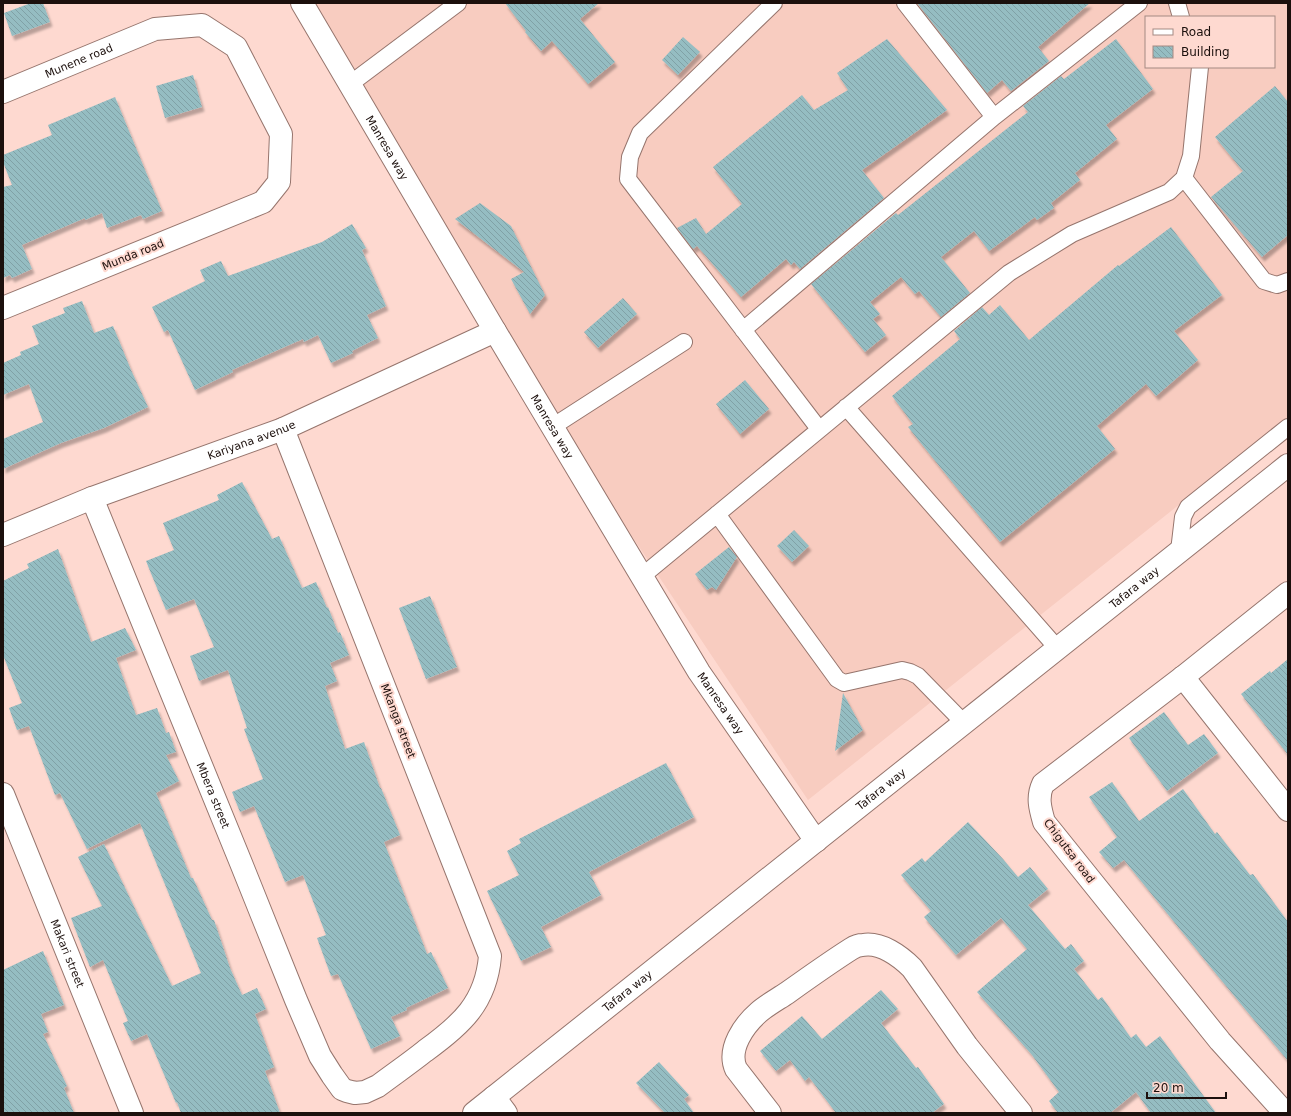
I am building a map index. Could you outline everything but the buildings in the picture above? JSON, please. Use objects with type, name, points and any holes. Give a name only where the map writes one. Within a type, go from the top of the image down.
[{"type":"street","name":"Manresa way","points":[[302,3],[495,331],[699,672],[816,842]]},
{"type":"street","name":"Munene road","points":[[3,92],[155,28],[202,25],[236,47],[281,134],[279,182],[263,202]]},
{"type":"street","name":"Munda road","points":[[3,308],[263,202]]},
{"type":"street","name":"Kariyana avenue","points":[[3,535],[92,498],[283,429],[495,331]]},
{"type":"street","name":"Mkanga street","points":[[283,429],[490,956],[485,982],[480,996],[469,1013],[451,1032],[378,1086],[365,1092],[355,1093],[342,1089]]},
{"type":"street","name":"Tafara way","points":[[474,1113],[500,1105],[816,842],[1288,465]]},
{"type":"street","name":"Mbera street","points":[[92,498],[296,1000],[320,1056],[342,1089]]},
{"type":"street","name":"Chigutsa road","points":[[1285,1113],[1220,1041],[1044,822],[1040,808],[1039,795],[1043,784],[1183,677],[1288,593]]},
{"type":"street","points":[[1183,677],[1288,810]]},
{"type":"street","name":"Makari street","points":[[3,794],[132,1113]]},
{"type":"street","points":[[770,1113],[733,1064],[735,1046],[743,1030],[759,1012],[851,949],[862,944],[873,945],[887,950],[901,957],[912,968],[967,1046],[1020,1113]]},
{"type":"lane","points":[[350,84],[458,3]]},
{"type":"lane","points":[[774,3],[640,133],[630,157],[628,179],[819,429]]},
{"type":"lane","points":[[904,3],[994,117]]},
{"type":"lane","points":[[743,330],[994,117],[1139,3]]},
{"type":"lane","points":[[1176,3],[1182,16]]},
{"type":"lane","points":[[641,576],[1009,273],[1072,234],[1169,192],[1184,178],[1191,156],[1200,68]]},
{"type":"lane","points":[[1184,178],[1264,281],[1277,285],[1288,281]]},
{"type":"lane","points":[[552,427],[684,342]]},
{"type":"lane","points":[[846,407],[1058,649]]},
{"type":"lane","points":[[1179,551],[1183,516],[1188,507],[1288,427]]},
{"type":"lane","points":[[717,514],[837,679],[844,683],[902,670],[910,672],[918,676],[965,724]]},
{"type":"shaded area","points":[[297,3],[1288,3],[1288,418],[808,800],[529,382]]}]
